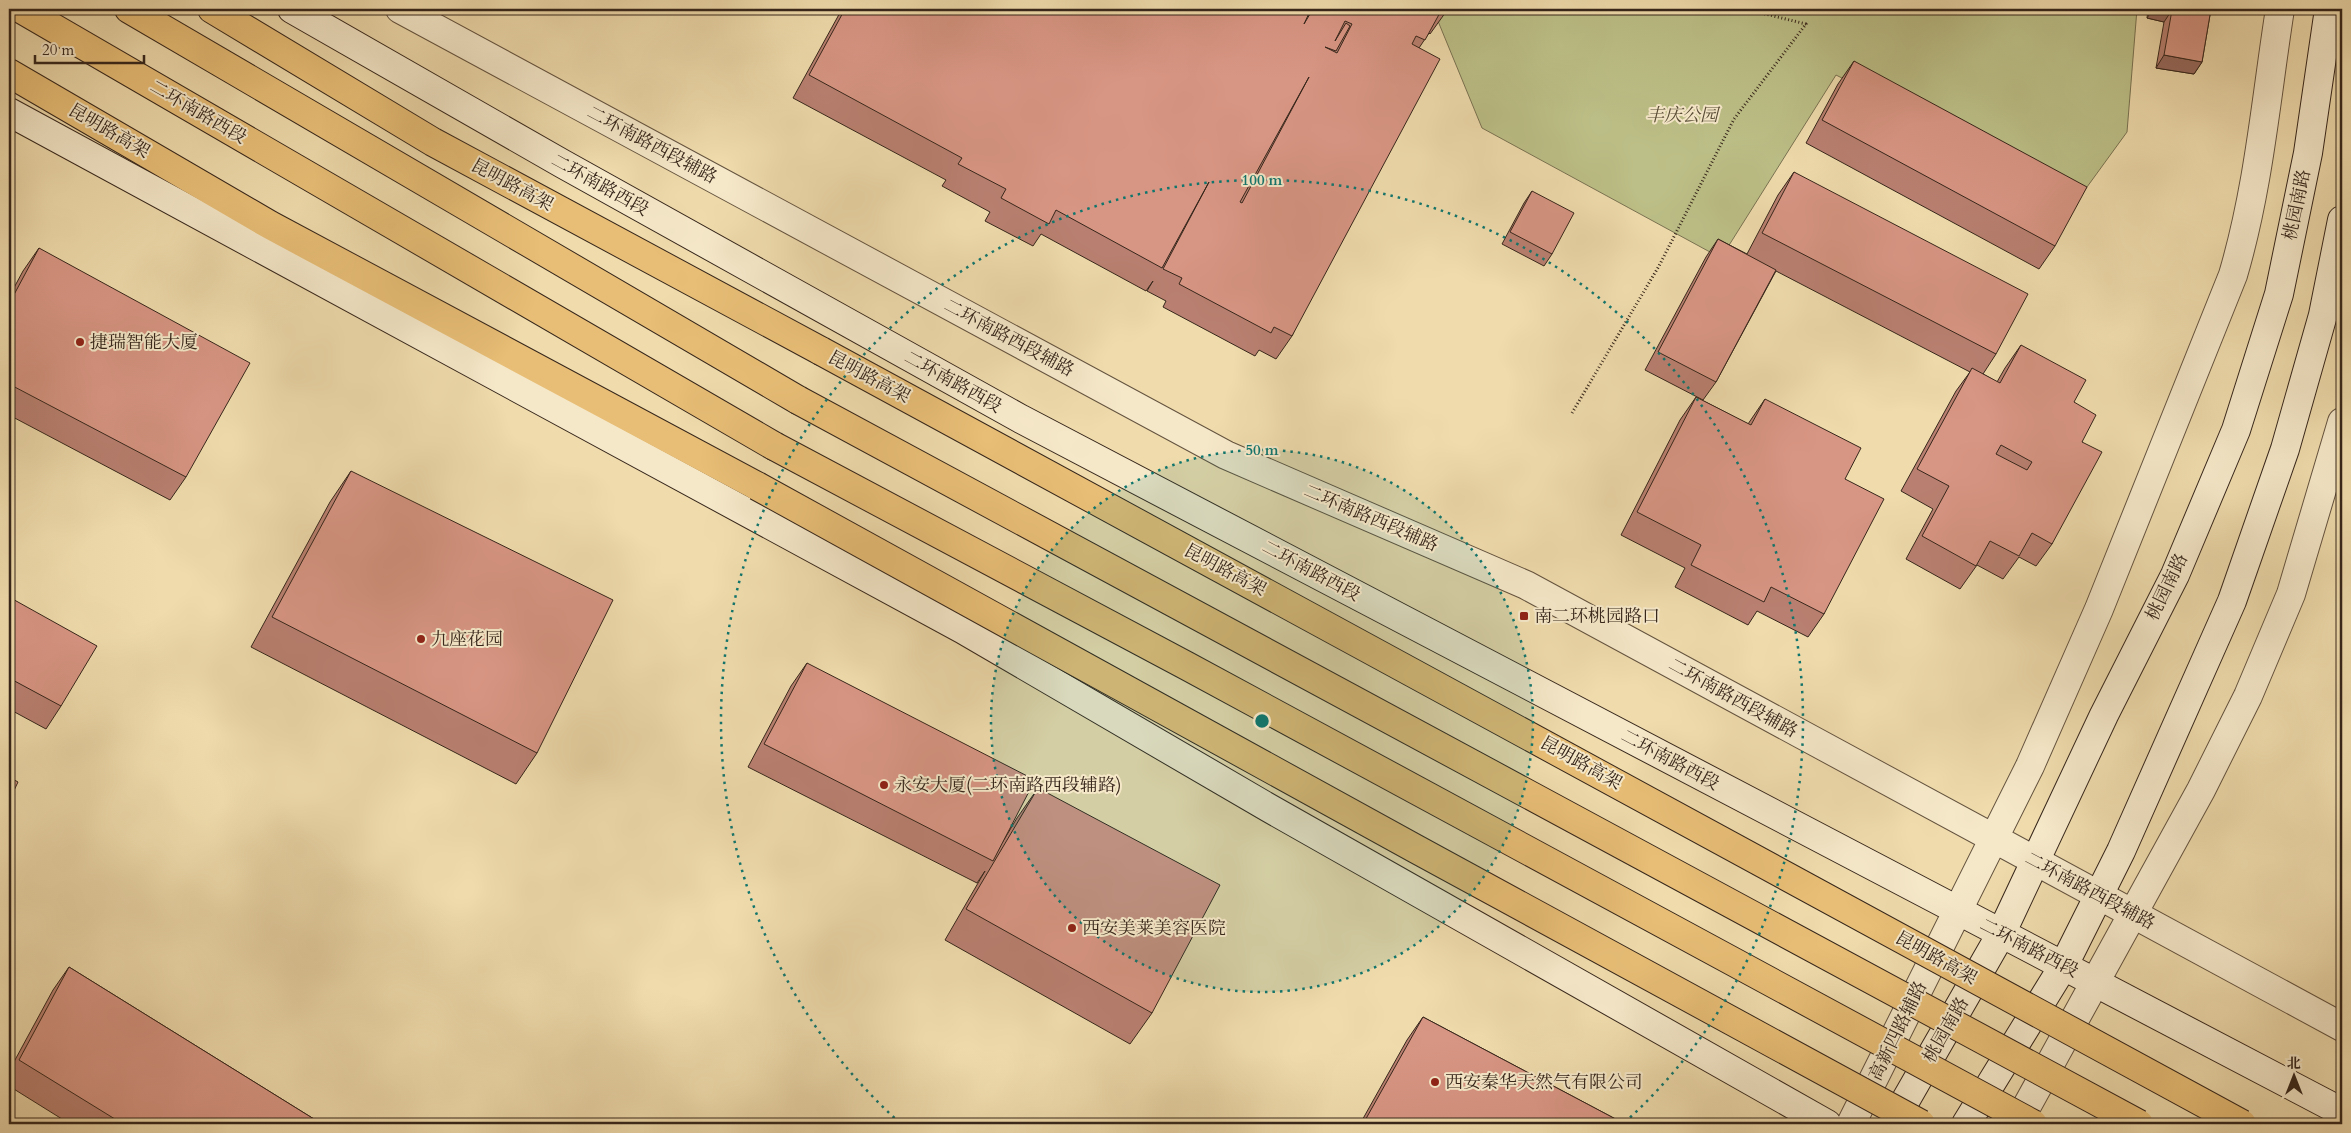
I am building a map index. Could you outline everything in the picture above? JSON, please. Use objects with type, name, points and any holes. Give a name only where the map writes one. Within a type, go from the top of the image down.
[{"type":"highway","name":"二环南路西段","points":[[21,9],[774,446],[1187,666],[2032,1124]]},
{"type":"highway","points":[[129,9],[798,400],[2139,1124]]},
{"type":"highway","name":"昆明路高架","points":[[212,9],[433,142],[1377,652],[2242,1124]]},
{"type":"highway","name":"昆明路高架","points":[[9,73],[270,225],[757,486],[1390,835],[1921,1124]]},
{"type":"main road","name":"二环南路西段","points":[[292,9],[631,202],[1021,419],[2342,1112]]},
{"type":"main road","name":"二环南路西段辅路","points":[[400,9],[1226,455],[1526,585],[2342,1027]]},
{"type":"main road","name":"高新四路辅路","points":[[1851,1124],[2030,766],[2099,609],[2234,275],[2248,226],[2260,159],[2280,9]]},
{"type":"main road","name":"桃园南路","points":[[1892,1124],[2001,934],[2104,715],[2175,575],[2236,430],[2279,294],[2308,153],[2329,9]]},
{"type":"main road","points":[[9,112],[962,630],[1269,808],[1827,1124]]},
{"type":"main road","points":[[1966,1124],[2064,965],[2121,851],[2232,601],[2332,315],[2342,220]]},
{"type":"main road","points":[[2017,1124],[2094,981],[2201,790],[2248,696],[2291,594],[2342,422]]},
{"type":"path","points":[[1572,413],[1659,266],[1734,119],[1806,24],[1745,9]]},
{"type":"green space","name":"丰庆公园","points":[[1433,9],[2137,9],[2127,132],[2079,198],[1836,75],[1721,258],[1482,128]]},
{"type":"building","points":[[845,9],[1311,9],[1304,24],[1313,9],[1442,9],[1425,40],[1416,36],[1412,44],[1440,59],[1292,336],[1274,327],[1271,333],[1179,284],[1182,278],[1163,269],[1209,182],[1162,268],[1056,210],[1049,224],[1001,198],[1006,189],[958,164],[962,158],[809,75]],"holes":[[[1345,21],[1352,24],[1337,53],[1325,47],[1336,51],[1350,26],[1346,23],[1335,41]],[[1309,77],[1242,203],[1240,202]]]},
{"type":"building","points":[[2169,9],[2211,9],[2202,62],[2164,55],[2172,10]]},
{"type":"building","points":[[1854,61],[2087,187],[2055,246],[1822,120]]},
{"type":"building","points":[[1794,172],[2028,294],[1996,354],[1762,233]]},
{"type":"building","points":[[1532,191],[1574,213],[1552,254],[1510,232]]},
{"type":"building","points":[[1718,239],[1776,270],[1716,382],[1658,352]]},
{"type":"building","name":"捷瑞智能大厦","points":[[39,248],[250,363],[186,477],[9,384],[9,304]]},
{"type":"building","points":[[2021,345],[2086,380],[2074,402],[2096,415],[2082,442],[2102,452],[2052,544],[2032,533],[2019,556],[1990,541],[1976,566],[1922,536],[1949,486],[1917,469],[1972,368],[2000,383]],"holes":[[[2001,445],[2032,462],[2027,470],[1996,454]]]},
{"type":"building","points":[[1696,397],[1751,425],[1765,399],[1861,448],[1845,479],[1884,499],[1824,614],[1771,587],[1764,602],[1691,565],[1701,545],[1637,512]]},
{"type":"building","name":"九座花园","points":[[351,471],[613,600],[537,753],[272,617]]},
{"type":"building","points":[[9,597],[97,646],[61,706],[9,678]]},
{"type":"building","name":"永安大厦(二环南路西段辅路)","points":[[807,663],[1035,780],[993,861],[764,744]]},
{"type":"building","points":[[9,777],[18,782],[9,801]]},
{"type":"building","name":"西安美莱美容医院","points":[[1038,788],[1220,885],[1152,1013],[966,909]]},
{"type":"building","points":[[69,967],[322,1124],[123,1124],[19,1060]]},
{"type":"building","points":[[1423,1017],[1625,1124],[1363,1124]]},
{"type":"place","name":"捷瑞智能大厦","points":[[80,342]]},
{"type":"place","name":"南二环桃园路口","points":[[1524,616]]},
{"type":"place","name":"九座花园","points":[[421,639]]},
{"type":"place","name":"永安大厦(二环南路西段辅路)","points":[[884,785]]},
{"type":"place","name":"西安美莱美容医院","points":[[1072,928]]},
{"type":"place","name":"西安秦华天然气有限公司","points":[[1435,1082]]}]
